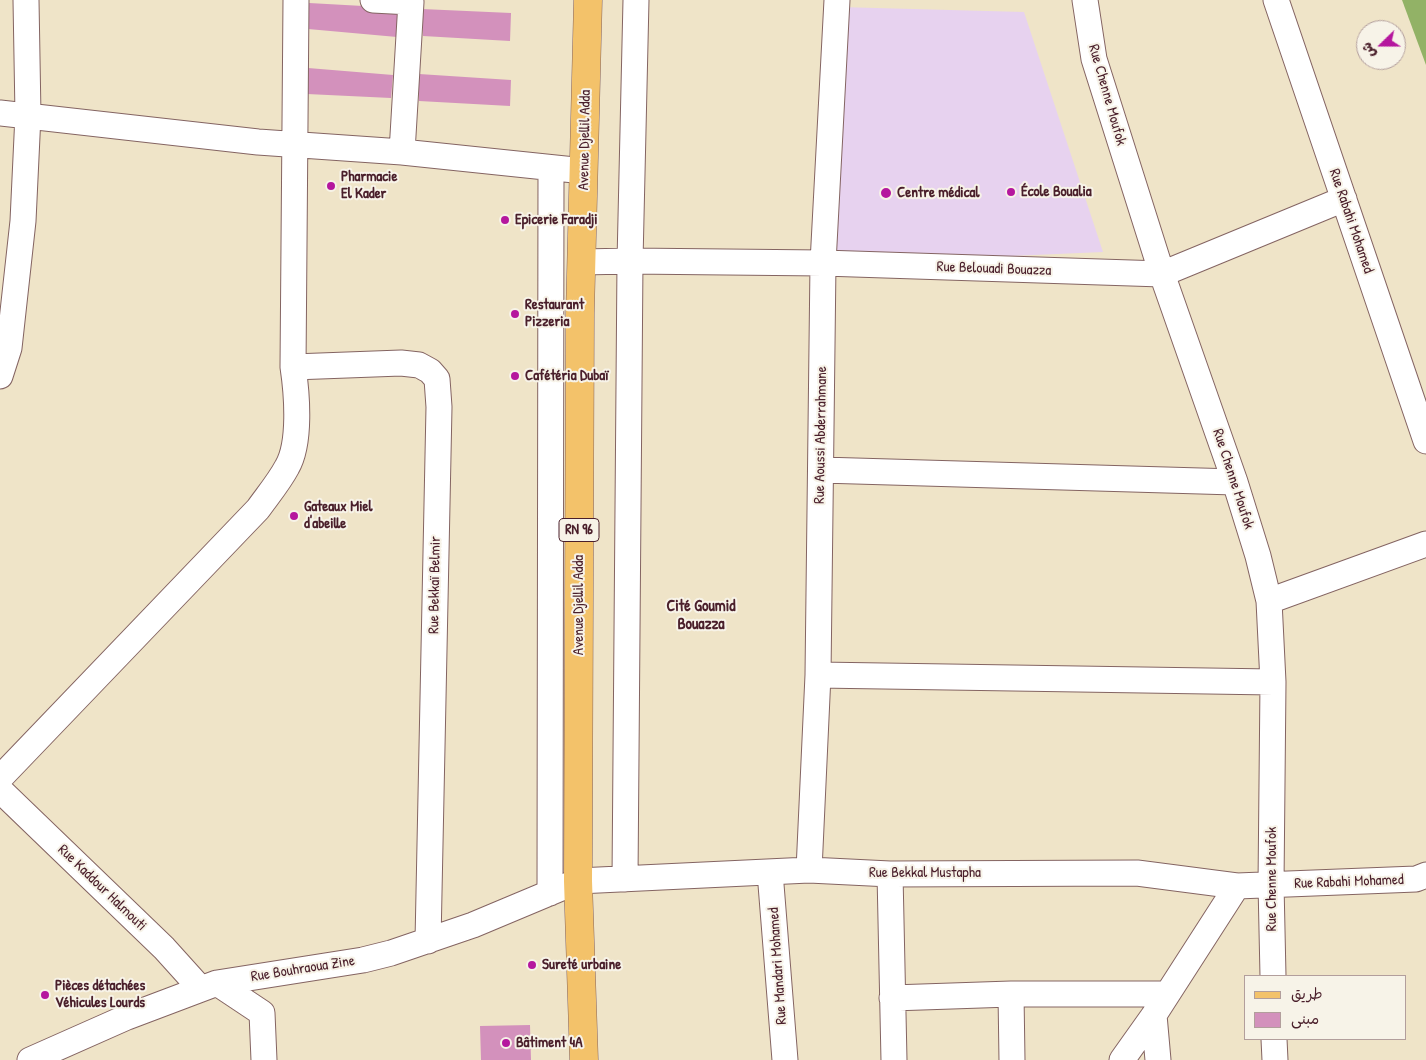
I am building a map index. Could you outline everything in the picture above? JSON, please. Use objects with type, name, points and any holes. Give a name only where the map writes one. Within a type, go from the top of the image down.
[{"type":"main road","name":"Avenue Djellil Adda","points":[[584,1060],[578,881],[580,314],[588,0]]},
{"type":"street","points":[[0,376],[9,348],[22,221],[28,115],[26,0]]},
{"type":"street","points":[[0,778],[258,509],[288,466],[296,441],[296,389],[293,367],[296,0]]},
{"type":"street","points":[[373,0],[411,2],[402,152]]},
{"type":"street","points":[[625,879],[630,261],[636,0]]},
{"type":"street","name":"Rue Aoussi Abderrahmane","points":[[809,870],[818,675],[823,263],[837,0]]},
{"type":"street","name":"Rue Chenne Moufok","points":[[1084,0],[1094,59],[1162,274],[1258,556],[1269,601],[1273,682],[1271,884],[1273,975]]},
{"type":"street","name":"Rue Rabahi Mohamed","points":[[1276,0],[1426,441]]},
{"type":"street","points":[[0,113],[258,142],[402,152],[584,171]]},
{"type":"street","name":"Avenue Djellil Adda","points":[[550,893],[551,168]]},
{"type":"street","name":"Rue Belouadi Bouazza","points":[[582,262],[823,263],[1162,274],[1344,200]]},
{"type":"street","name":"Rue Bekkaï Belmir","points":[[293,367],[401,363],[419,365],[430,371],[437,379],[439,417],[428,941]]},
{"type":"street","points":[[821,470],[1234,482]]},
{"type":"street","points":[[1269,601],[1426,544]]},
{"type":"street","points":[[818,675],[1273,682]]},
{"type":"street","name":"Rue Kaddour Halmouti","points":[[0,790],[157,941],[209,986],[262,1013],[264,1060]]},
{"type":"street","name":"Rue Bekkal Mustapha","points":[[578,881],[809,870],[890,874],[1138,873],[1237,886],[1271,884]]},
{"type":"street","name":"Rue Mandari Mohamed","points":[[770,872],[785,1060]]},
{"type":"street","points":[[890,874],[894,1060]]},
{"type":"street","name":"Rue Rabahi Mohamed","points":[[1271,884],[1416,879],[1426,875]]},
{"type":"street","name":"Rue Bouhraoua Zine","points":[[30,1060],[128,1016],[209,986],[363,960],[391,953],[473,925],[578,881]]},
{"type":"street","points":[[1122,1060],[1154,1015],[1237,886]]},
{"type":"street","points":[[892,998],[1011,994],[1167,994]]},
{"type":"street","points":[[1011,994],[1012,1060]]},
{"type":"street","points":[[1154,1015],[1158,1060]]},
{"type":"street","points":[[1274,1040],[1274,1060]]},
{"type":"shaded area","name":"École Boualia","points":[[839,7],[1024,12],[1103,252],[942,259],[833,254]]},
{"type":"green space","points":[[1402,0],[1426,0],[1426,65]]},
{"type":"building","points":[[309,3],[399,8],[397,37],[308,29]]},
{"type":"building","points":[[422,9],[511,13],[510,41],[423,36]]},
{"type":"building","points":[[308,68],[393,75],[391,98],[307,94]]},
{"type":"building","points":[[419,74],[511,80],[510,106],[419,101]]},
{"type":"building","name":"Bâtiment 4A","points":[[530,1025],[531,1060],[481,1060],[480,1026]]},
{"type":"place","name":"Pharmacie El Kader","points":[[331,186]]},
{"type":"place","name":"École Boualia","points":[[1011,192]]},
{"type":"place","name":"Centre médical","points":[[886,193]]},
{"type":"place","name":"Epicerie Faradji","points":[[505,220]]},
{"type":"place","name":"Restaurant Pizzeria","points":[[515,314]]},
{"type":"place","name":"Cafétéria Dubaï","points":[[515,376]]},
{"type":"place","name":"Gateaux Miel d'abeille","points":[[294,516]]},
{"type":"place","name":"Sureté urbaine","points":[[532,965]]},
{"type":"place","name":"Pièces détachées Véhicules Lourds","points":[[45,995]]},
{"type":"place","name":"Bâtiment 4A","points":[[506,1043]]},
{"type":"district","name":"Cité Goumid Bouazza","points":[[701,616]]}]
